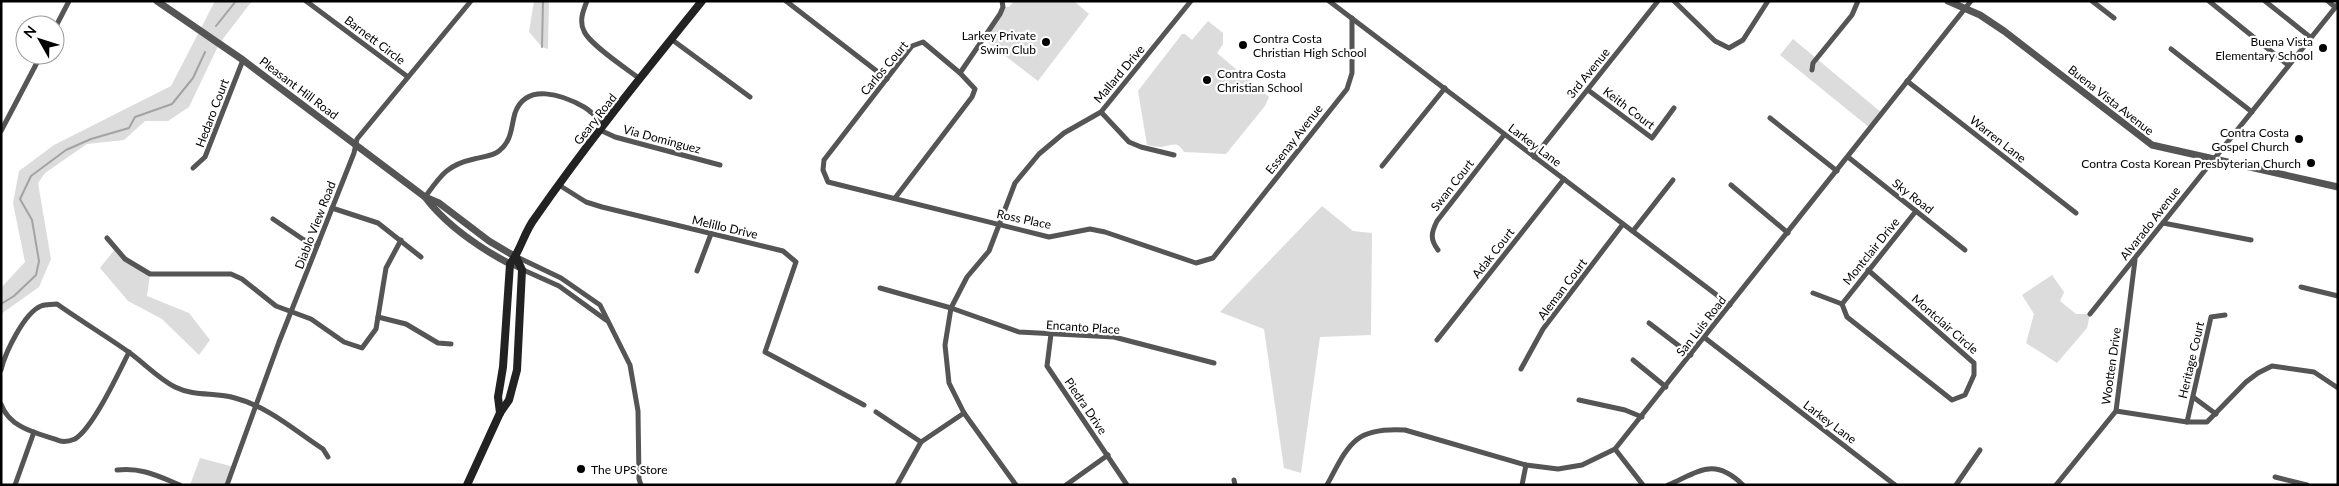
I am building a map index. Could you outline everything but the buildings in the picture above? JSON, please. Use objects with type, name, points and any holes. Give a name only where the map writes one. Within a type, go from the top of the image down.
[{"type":"main road","name":"Geary Road","points":[[510,264],[516,257],[533,220],[605,123],[702,1]]},
{"type":"main road","points":[[467,485],[500,413],[509,400],[516,370],[522,270],[516,257]]},
{"type":"main road","points":[[500,413],[498,397],[503,367],[504,330],[510,264]]},
{"type":"street","points":[[62,15],[69,1]]},
{"type":"street","name":"Pleasant Hill Road","points":[[156,1],[243,60],[425,197],[439,203],[489,241],[516,257]]},
{"type":"street","name":"Barnett Circle","points":[[306,1],[408,77]]},
{"type":"street","points":[[463,1],[470,3]]},
{"type":"street","points":[[587,1],[582,12],[582,23],[588,38],[640,79]]},
{"type":"street","points":[[786,1],[887,78]]},
{"type":"street","points":[[960,73],[1000,14],[1003,7],[1002,1]]},
{"type":"street","name":"Mallard Drive","points":[[1016,485],[964,413],[949,383],[945,346],[951,308],[967,277],[989,251],[1015,183],[1039,154],[1064,133],[1101,112],[1190,1]]},
{"type":"street","name":"3rd Avenue","points":[[1534,157],[1658,1]]},
{"type":"street","points":[[1674,1],[1715,41],[1729,48],[1742,40],[1768,1]]},
{"type":"street","points":[[1812,70],[1813,62],[1852,15],[1858,1]]},
{"type":"street","name":"Buena Vista Avenue","points":[[1948,1],[1980,15],[2004,31],[2152,146],[2338,187]]},
{"type":"street","name":"San Luis Road","points":[[1327,485],[1342,457],[1364,433],[1386,428],[1404,430],[1526,465],[1558,469],[1582,465],[1615,448],[1705,338],[1970,1]]},
{"type":"street","points":[[2092,1],[2114,18]]},
{"type":"street","points":[[2209,1],[2288,64]]},
{"type":"street","points":[[2265,1],[2310,38]]},
{"type":"street","points":[[2328,1],[2336,5]]},
{"type":"street","name":"Larkey Lane","points":[[1332,2],[1504,135],[1730,305]]},
{"type":"street","name":"Diablo View Road","points":[[227,485],[258,405],[279,342],[357,139],[470,3]]},
{"type":"street","name":"Alvarado Avenue","points":[[2090,314],[2136,259],[2212,160],[2336,5]]},
{"type":"street","name":"Essenay Avenue","points":[[1213,258],[1347,89],[1352,73],[1352,18]]},
{"type":"street","points":[[671,39],[750,97]]},
{"type":"street","name":"Carlos Court","points":[[828,182],[823,170],[824,160],[912,46],[923,42],[974,87],[972,97],[894,198]]},
{"type":"street","points":[[2171,49],[2252,112]]},
{"type":"street","name":"Hedaro Court","points":[[193,168],[205,157],[243,60]]},
{"type":"street","points":[[1,131],[36,65]]},
{"type":"street","name":"Warren Lane","points":[[1907,81],[2076,213]]},
{"type":"street","points":[[1382,166],[1445,88]]},
{"type":"street","name":"Keith Court","points":[[1588,90],[1652,138],[1674,108]]},
{"type":"street","points":[[425,197],[448,168],[498,152],[509,140],[519,105],[534,94],[553,94],[566,98],[585,108],[605,123]]},
{"type":"street","points":[[1101,112],[1129,142],[1174,155]]},
{"type":"street","points":[[1770,118],[1837,171]]},
{"type":"street","name":"Via Dominguez","points":[[600,130],[615,137],[720,165]]},
{"type":"street","name":"Swan Court","points":[[1438,250],[1432,242],[1431,232],[1436,221],[1504,135]]},
{"type":"street","name":"Sky Road","points":[[1848,157],[1965,250]]},
{"type":"street","name":"Adak Court","points":[[1437,340],[1564,179]]},
{"type":"street","points":[[1633,231],[1673,180]]},
{"type":"street","name":"Ross Place","points":[[828,182],[1049,237],[1090,229],[1106,232],[1196,263],[1213,258]]},
{"type":"street","name":"Melillo Drive","points":[[559,185],[586,202],[602,207],[783,251],[796,262],[765,352],[864,405]]},
{"type":"street","points":[[1731,186],[1788,233]]},
{"type":"street","name":"Pleasant Hill Road","points":[[425,197],[432,207],[466,236],[510,264]]},
{"type":"street","points":[[332,208],[378,223],[421,257]]},
{"type":"street","name":"Montclair Drive","points":[[1842,304],[1916,211]]},
{"type":"street","points":[[273,219],[304,240],[318,244]]},
{"type":"street","points":[[2163,223],[2251,240]]},
{"type":"street","name":"Aleman Court","points":[[1521,369],[1543,329],[1623,224]]},
{"type":"street","points":[[697,271],[711,234]]},
{"type":"street","points":[[107,238],[125,258],[150,274],[231,274],[242,279],[276,306],[311,319],[344,342],[362,348],[376,329],[386,268],[401,240]]},
{"type":"street","points":[[516,257],[562,278],[600,305],[630,365],[638,411],[639,479],[642,485]]},
{"type":"street","name":"Wootten Drive","points":[[2056,485],[2116,411],[2136,259]]},
{"type":"street","points":[[510,264],[559,286],[607,320]]},
{"type":"street","name":"Montclair Circle","points":[[1842,304],[1847,317],[1952,400],[1965,395],[1974,375],[1974,363],[1868,270]]},
{"type":"street","points":[[2300,287],[2338,296]]},
{"type":"street","name":"Encanto Place","points":[[880,288],[951,308],[1019,332],[1114,337],[1214,364]]},
{"type":"street","points":[[1812,293],[1842,304]]},
{"type":"street","points":[[1,370],[3,361],[18,332],[32,312],[40,306],[57,304],[129,352],[173,386],[188,393],[212,396],[225,395],[269,410],[323,449],[328,457]]},
{"type":"street","name":"Heritage Court","points":[[2187,422],[2211,317],[2226,315]]},
{"type":"street","points":[[378,317],[406,324],[438,343],[451,344]]},
{"type":"street","points":[[1649,324],[1691,355]]},
{"type":"street","name":"Piedra Drive","points":[[1051,334],[1046,366],[1127,485]]},
{"type":"street","name":"Larkey Lane","points":[[1705,338],[1896,485]]},
{"type":"street","points":[[1,404],[8,418],[18,426],[66,442],[74,439],[83,432],[111,387],[129,352]]},
{"type":"street","points":[[1633,360],[1666,387]]},
{"type":"street","points":[[2116,411],[2187,422],[2207,422],[2246,382],[2272,366],[2314,372],[2338,388]]},
{"type":"street","points":[[2193,397],[2216,414]]},
{"type":"street","points":[[1579,400],[1625,410],[1642,417]]},
{"type":"street","points":[[876,412],[921,442]]},
{"type":"street","points":[[897,485],[921,442],[964,413]]},
{"type":"street","points":[[15,485],[34,432]]},
{"type":"street","points":[[1615,448],[1643,485]]},
{"type":"street","points":[[1956,485],[1980,450]]},
{"type":"street","points":[[1066,485],[1108,456]]},
{"type":"street","points":[[1522,485],[1526,465]]},
{"type":"street","points":[[117,470],[132,468],[180,485]]},
{"type":"street","points":[[1668,485],[1710,468],[1721,469],[1743,485]]},
{"type":"street","points":[[2275,477],[2307,485]]},
{"type":"shaded area","points":[[215,1],[252,1],[219,44],[189,107],[168,121],[145,121],[124,140],[87,144],[45,173],[38,183],[51,259],[39,287],[1,314],[1,288],[25,262],[13,203],[19,171],[54,145],[171,86]]},
{"type":"shaded area","points":[[534,1],[549,1],[548,49],[542,47],[529,32]]},
{"type":"shaded area","points":[[1014,1],[1074,1],[1089,14],[1038,81],[983,39],[1003,7],[1009,7]]},
{"type":"shaded area","points":[[1208,21],[1223,33],[1223,44],[1217,53],[1269,97],[1265,106],[1226,154],[1184,152],[1176,145],[1156,147],[1147,145],[1138,91],[1182,34],[1185,34],[1192,40]]},
{"type":"shaded area","points":[[1793,39],[1882,113],[1870,128],[1780,55]]},
{"type":"shaded area","points":[[1322,206],[1353,231],[1372,233],[1371,335],[1320,337],[1301,473],[1284,468],[1264,329],[1220,312]]},
{"type":"shaded area","points":[[115,249],[150,274],[147,296],[189,313],[210,340],[199,355],[162,319],[128,301],[100,268]]},
{"type":"shaded area","points":[[2052,275],[2064,292],[2060,301],[2076,314],[2090,314],[2087,328],[2057,363],[2026,343],[2034,314],[2022,295]]},
{"type":"shaded area","points":[[200,458],[234,467],[227,485],[190,485]]},
{"type":"waterway","points":[[216,26],[236,1]]},
{"type":"waterway","points":[[542,47],[543,1]]},
{"type":"waterway","points":[[1,304],[14,296],[36,275],[39,261],[32,220],[20,199],[31,176],[66,150],[91,139],[129,128],[135,117],[172,104],[193,78],[205,52]]},
{"type":"place","name":"Larkey Private Swim Club","points":[[1046,42]]},
{"type":"place","name":"Contra Costa Christian High School","points":[[1243,45]]},
{"type":"place","name":"Buena Vista Elementary School","points":[[2323,48]]},
{"type":"place","name":"Contra Costa Christian School","points":[[1207,80]]},
{"type":"place","name":"Contra Costa Gospel Church","points":[[2299,139]]},
{"type":"place","name":"Contra Costa Korean Presbyterian Church","points":[[2311,163]]},
{"type":"place","name":"The UPS Store","points":[[581,469]]}]
